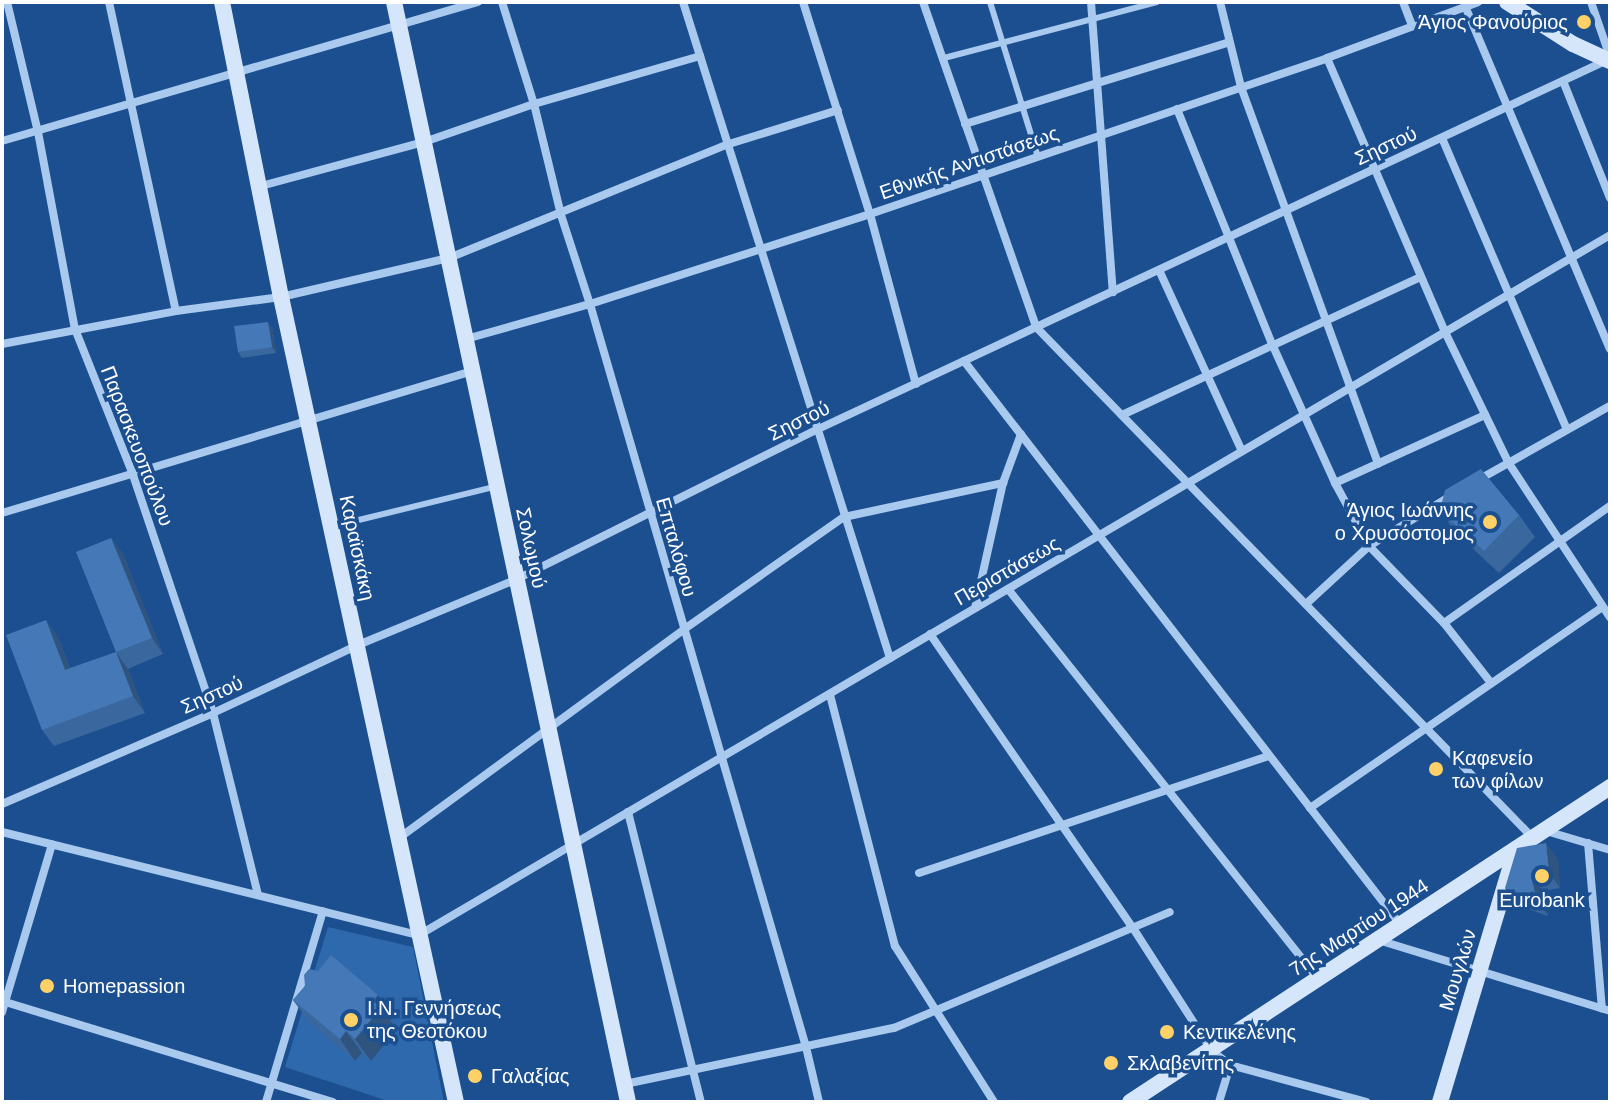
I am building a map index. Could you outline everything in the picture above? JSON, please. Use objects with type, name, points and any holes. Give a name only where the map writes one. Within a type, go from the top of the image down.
[{"type":"street","name":"Παρασκευοπούλου","points":[[7,2],[38,132],[75,329],[132,472],[213,713],[258,895]]},
{"type":"street","points":[[109,2],[176,311]]},
{"type":"street","name":"Καραϊσκάκη","points":[[222,2],[281,297],[456,1102]]},
{"type":"street","name":"Σολωμού","points":[[394,2],[628,1102]]},
{"type":"street","points":[[2,141],[478,2]]},
{"type":"street","name":"Επταλόφου","points":[[502,2],[534,104],[561,215],[590,304],[806,1047],[819,1102]]},
{"type":"street","points":[[683,2],[890,658]]},
{"type":"street","points":[[803,2],[870,214],[916,384]]},
{"type":"street","points":[[923,2],[1036,327],[1427,728],[1538,834],[1610,850]]},
{"type":"street","points":[[1091,2],[1113,292]]},
{"type":"street","points":[[1220,2],[1241,87],[1323,321],[1378,464]]},
{"type":"street","points":[[1403,2],[1412,26]]},
{"type":"street","name":"Εθνικής Αντιστάσεως","points":[[466,339],[590,304],[870,214],[1327,58],[1478,2]]},
{"type":"street","points":[[1507,2],[1573,44],[1609,60]]},
{"type":"street","points":[[1591,2],[1609,60]]},
{"type":"street","points":[[1465,6],[1610,349]]},
{"type":"street","points":[[2,26],[13,23]]},
{"type":"street","points":[[965,124],[1230,42]]},
{"type":"street","points":[[261,186],[424,142],[534,104],[700,56]]},
{"type":"street","points":[[1327,58],[1420,277],[1508,462],[1610,617]]},
{"type":"street","name":"Σηστού","points":[[2,804],[213,713],[358,645],[517,579],[816,430],[1609,60]]},
{"type":"street","points":[[1563,81],[1610,198]]},
{"type":"street","points":[[1177,109],[1272,344],[1335,483],[1369,546],[1444,623],[1491,683]]},
{"type":"street","points":[[2,344],[176,311],[281,297],[449,258],[561,215],[729,144],[838,110]]},
{"type":"street","points":[[1442,138],[1567,429]]},
{"type":"street","name":"Περιστάσεως","points":[[419,935],[1610,235]]},
{"type":"street","points":[[1159,270],[1242,451]]},
{"type":"street","points":[[1122,415],[1420,277]]},
{"type":"street","points":[[964,361],[1400,924]]},
{"type":"street","points":[[2,513],[473,371]]},
{"type":"street","points":[[1470,485],[1610,406]]},
{"type":"street","points":[[1335,483],[1485,415]]},
{"type":"street","points":[[975,608],[1003,483],[1021,434]]},
{"type":"street","points":[[399,839],[683,630],[844,517],[1003,483]]},
{"type":"street","points":[[1306,604],[1369,546],[1457,492]]},
{"type":"street","points":[[1444,623],[1610,506]]},
{"type":"street","points":[[1008,589],[1317,978]]},
{"type":"street","points":[[1310,808],[1602,607]]},
{"type":"street","points":[[930,634],[1133,928],[1212,1051],[1230,1065],[1366,1102]]},
{"type":"street","points":[[830,695],[895,946],[994,1102]]},
{"type":"street","points":[[919,873],[1269,756]]},
{"type":"street","name":"7ης Μαρτίου 1944","points":[[1130,1102],[1610,787]]},
{"type":"street","points":[[628,812],[701,1102]]},
{"type":"street","points":[[2,832],[419,935]]},
{"type":"street","points":[[1377,939],[1606,1009],[1588,843]]},
{"type":"street","points":[[2,1012],[52,844]]},
{"type":"street","name":"Μουγλών","points":[[1440,1102],[1516,849]]},
{"type":"street","points":[[266,1102],[323,911]]},
{"type":"street","points":[[625,1084],[864,1037],[935,1012],[1170,912]]},
{"type":"street","points":[[4,1001],[333,1102]]},
{"type":"street","points":[[1219,1102],[1230,1065]]},
{"type":"lane","points":[[990,2],[1038,157]]},
{"type":"lane","points":[[944,58],[1092,22],[1157,2]]},
{"type":"lane","points":[[332,527],[497,486]]},
{"type":"shaded area","points":[[328,927],[413,947],[444,1102],[391,1102],[285,1067]]},
{"type":"building","points":[[268,322],[272,347],[238,352],[234,326]]},
{"type":"building","points":[[1481,469],[1519,515],[1484,551],[1440,511],[1445,490]]},
{"type":"building","points":[[111,538],[152,638],[116,652],[76,552]]},
{"type":"building","points":[[46,620],[65,670],[116,652],[133,696],[42,730],[6,635]]},
{"type":"building","points":[[1546,843],[1549,872],[1531,874],[1536,899],[1505,888],[1517,848]]},
{"type":"building","points":[[331,955],[378,995],[373,1001],[381,1008],[355,1039],[346,1031],[340,1039],[293,1000],[305,986],[304,975],[309,969],[318,971]]},
{"type":"place","name":"Άγιος Φανούριος","points":[[1584,22]]},
{"type":"place","name":"Άγιος Ιωάννης ο Χρυσόστομος","points":[[1490,522]]},
{"type":"place","name":"Καφενείο των φίλων","points":[[1436,769]]},
{"type":"place","name":"Eurobank","points":[[1542,876]]},
{"type":"place","name":"Homepassion","points":[[47,986]]},
{"type":"place","name":"Ι.Ν. Γεννήσεως της Θεοτόκου","points":[[351,1020]]},
{"type":"place","name":"Κεντικελένης","points":[[1167,1032]]},
{"type":"place","name":"Σκλαβενίτης","points":[[1111,1063]]},
{"type":"place","name":"Γαλαξίας","points":[[475,1076]]}]
